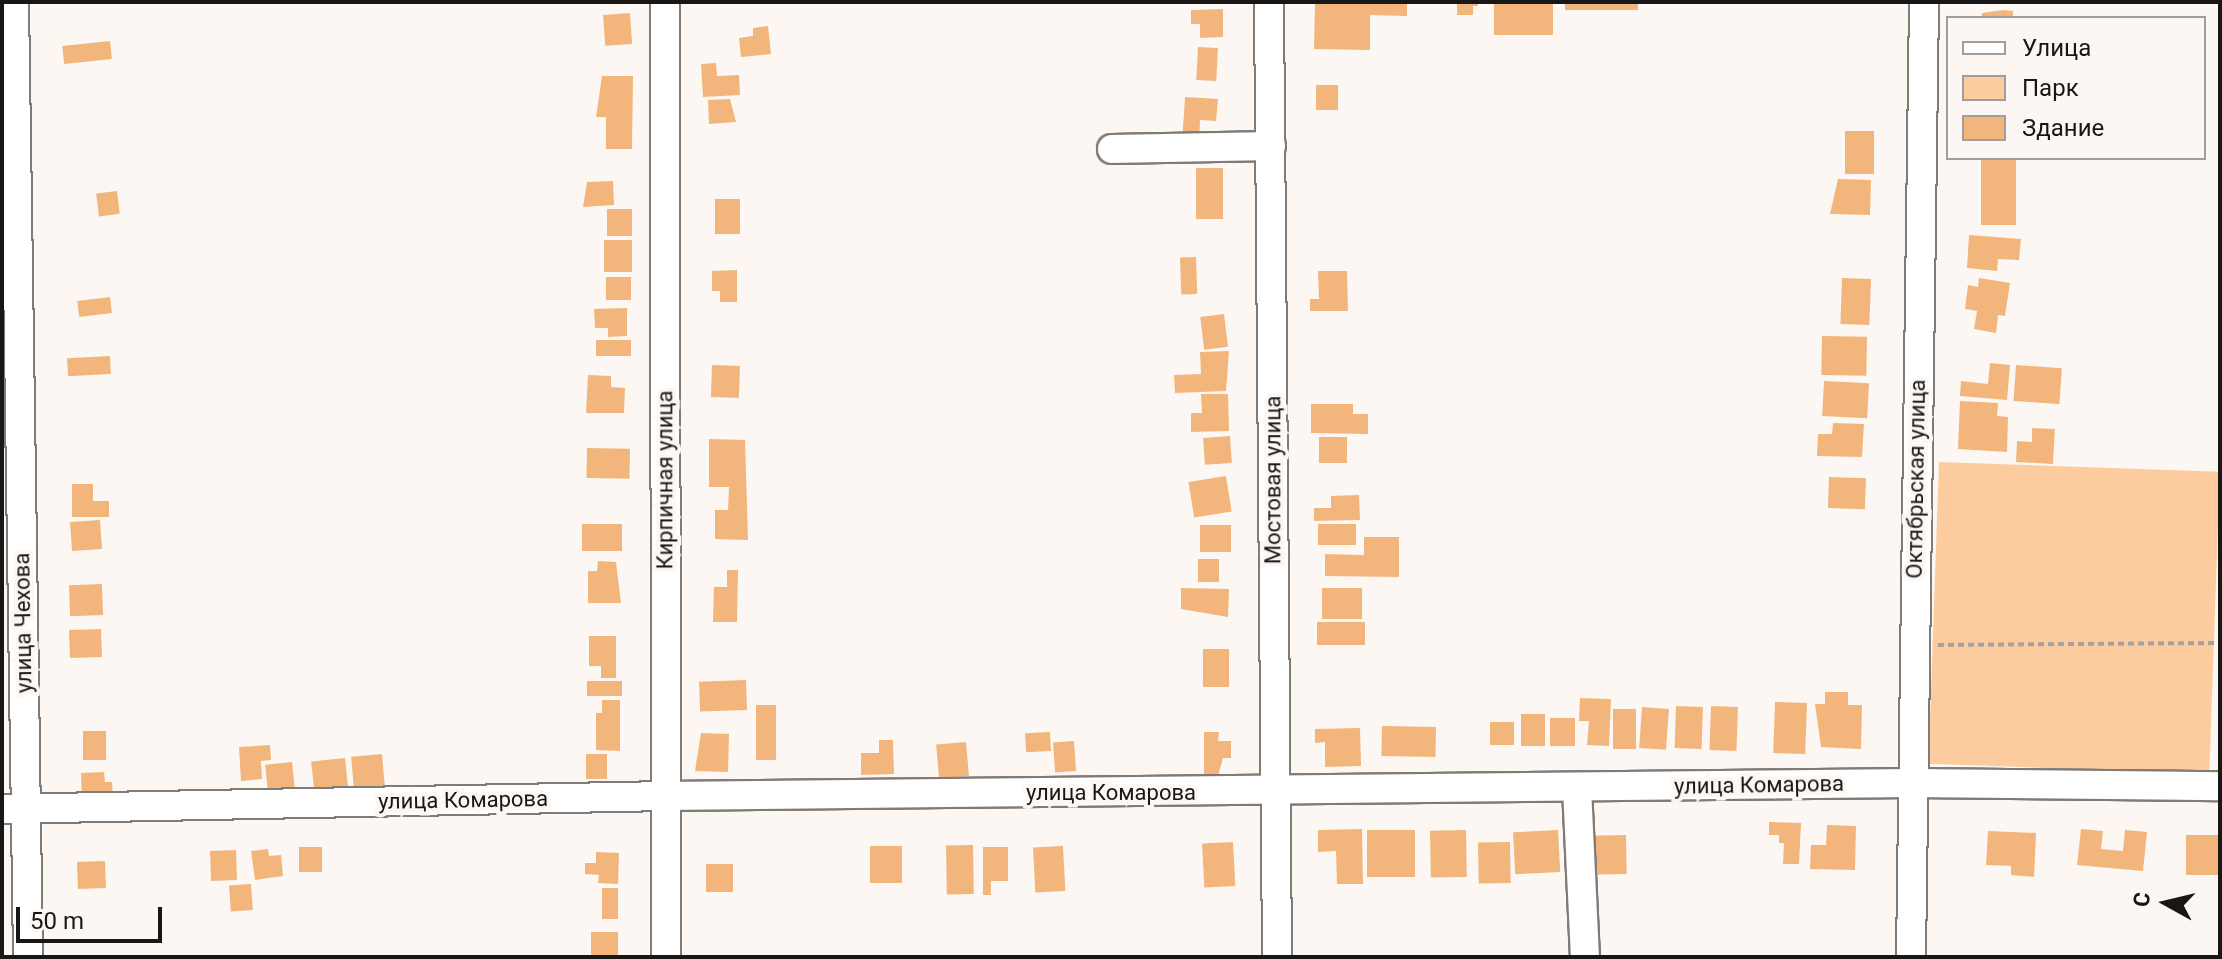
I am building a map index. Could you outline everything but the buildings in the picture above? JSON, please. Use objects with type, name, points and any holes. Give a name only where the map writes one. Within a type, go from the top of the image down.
[{"type":"street","name":"улица Чехова","points":[[14,2],[14,809],[28,957]]},
{"type":"street","name":"Кирпичная улица","points":[[665,2],[666,957]]},
{"type":"street","name":"Мостовая улица","points":[[1269,2],[1277,957]]},
{"type":"street","name":"Октябрьская улица","points":[[1911,957],[1924,2]]},
{"type":"street","points":[[1112,149],[1271,146]]},
{"type":"street","name":"улица Комарова","points":[[14,809],[664,796],[1912,783],[2220,786]]},
{"type":"street","points":[[1577,788],[1585,957]]},
{"type":"path","points":[[1914,645],[2220,643]]},
{"type":"green space","points":[[1939,462],[2220,472],[2209,774],[1928,764]]}]
